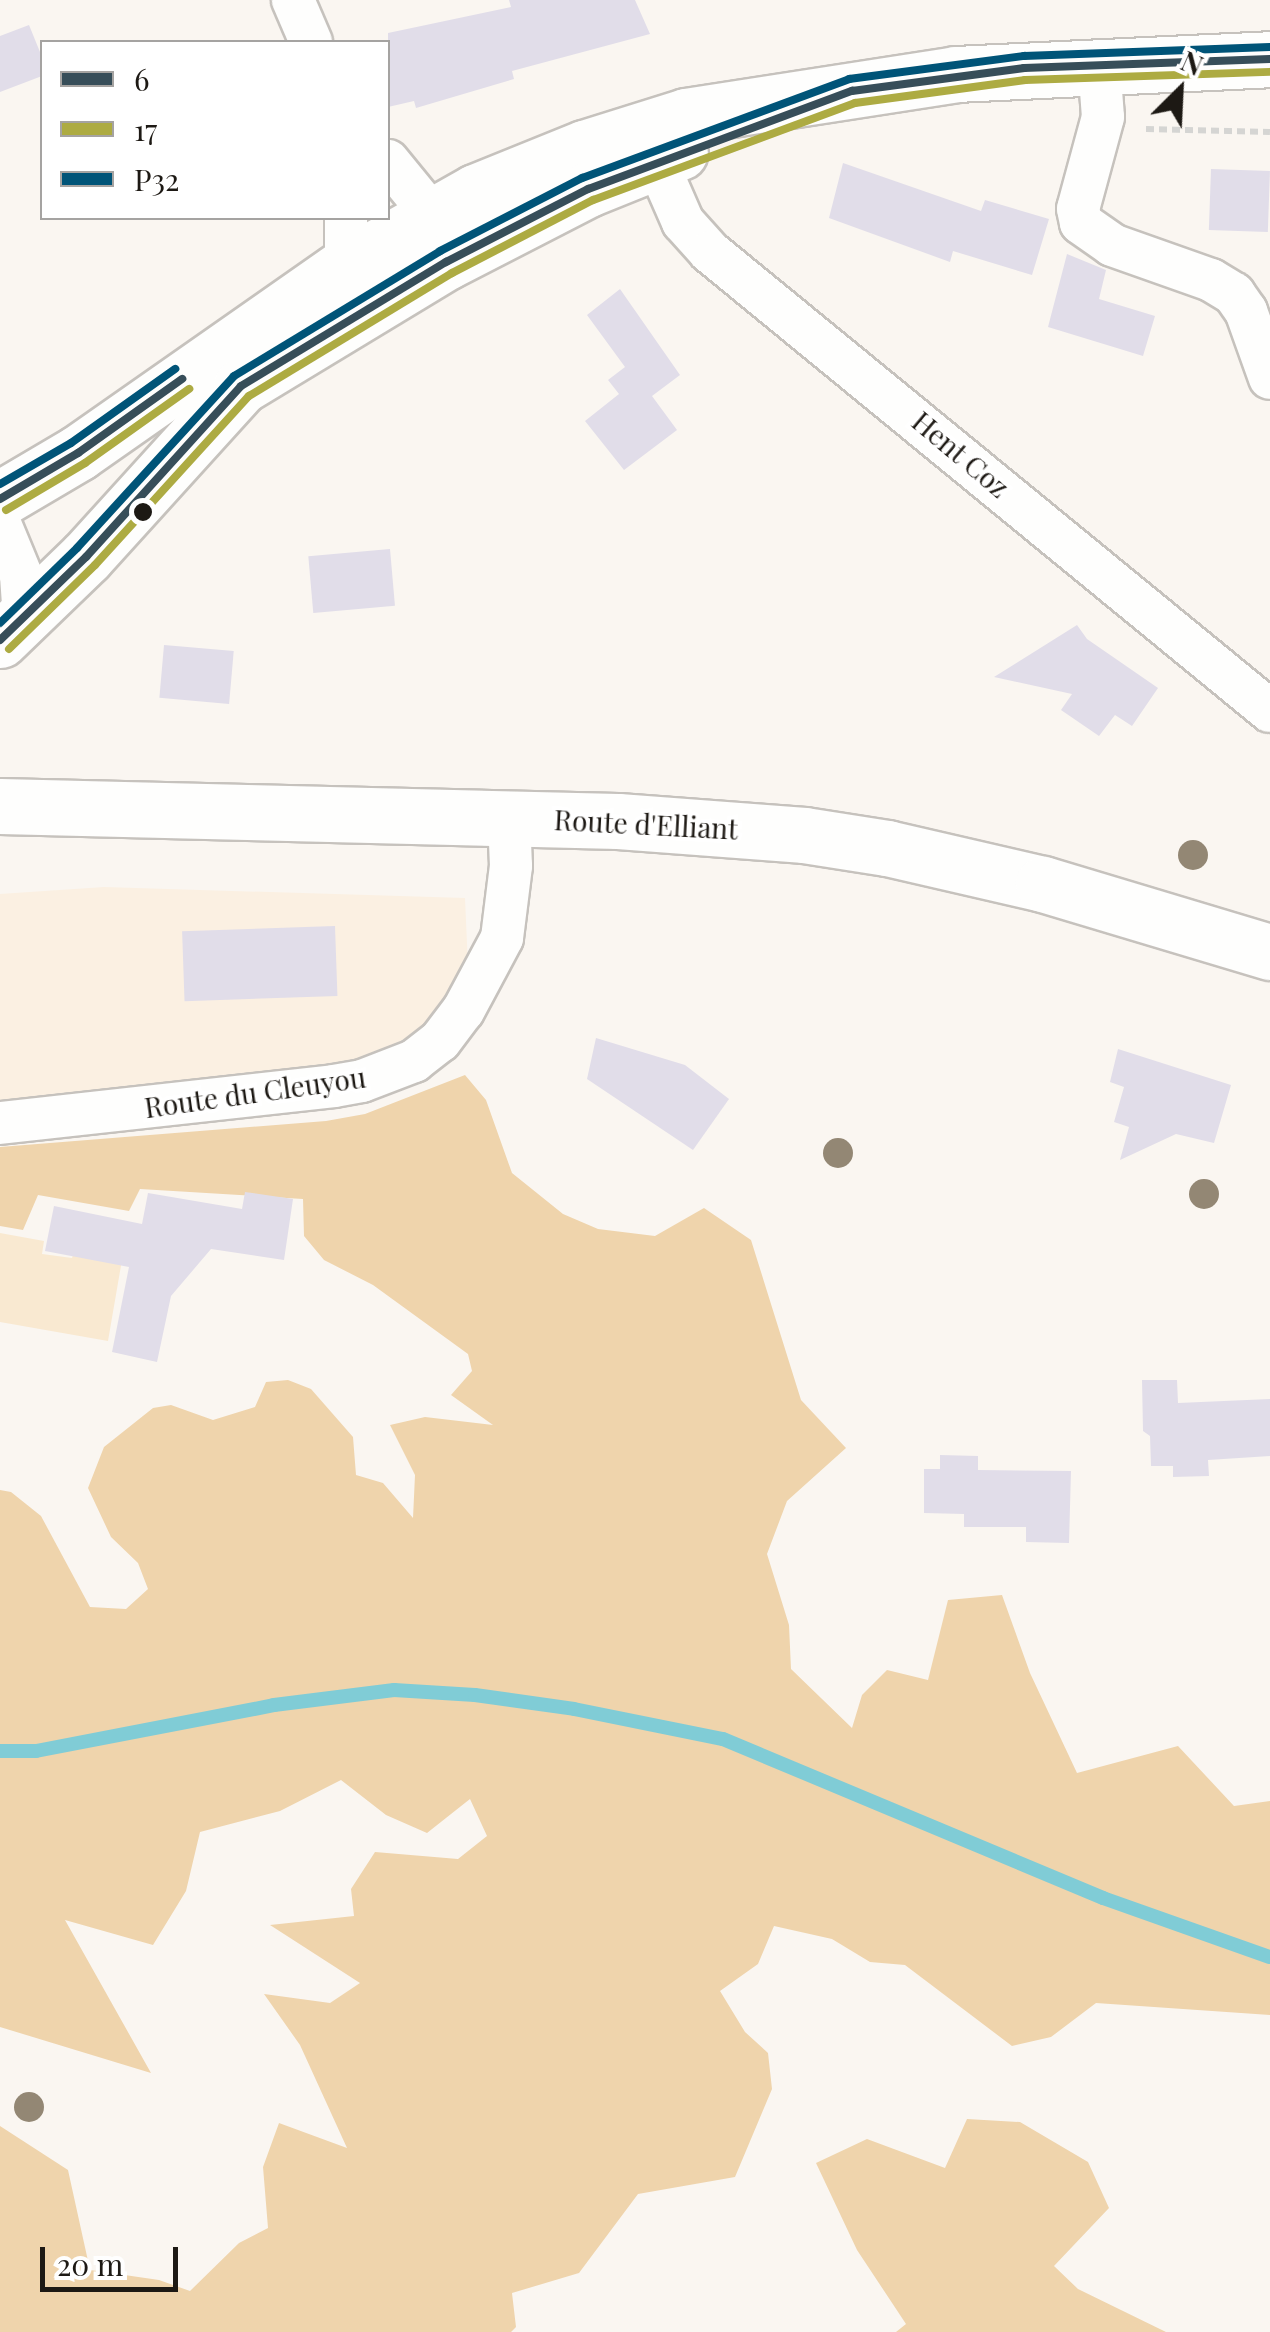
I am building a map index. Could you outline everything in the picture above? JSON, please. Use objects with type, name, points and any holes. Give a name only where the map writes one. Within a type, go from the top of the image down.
[{"type":"main road","points":[[12,629],[241,386],[446,262],[588,189],[686,116],[956,74],[1099,64],[1270,59]]},
{"type":"main road","points":[[0,500],[78,453],[346,242],[433,216],[523,171],[650,146]]},
{"type":"main road","name":"Route d'Elliant","points":[[2,805],[720,826],[887,848],[1097,898],[1270,952]]},
{"type":"street","points":[[292,0],[310,40]]},
{"type":"street","points":[[1099,64],[1100,127],[1078,210],[1081,223],[1112,245],[1211,280],[1234,294],[1246,312],[1270,378]]},
{"type":"street","name":"Hent Coz","points":[[650,146],[683,222],[710,252],[1270,710]]},
{"type":"street","points":[[241,386],[318,319],[432,244],[440,231],[433,216],[390,163]]},
{"type":"street","points":[[0,524],[21,576],[12,629]]},
{"type":"street","name":"Route du Cleuyou","points":[[0,1123],[334,1086],[362,1081],[414,1060],[440,1041],[462,1011],[502,938],[511,866],[510,818]]},
{"type":"path","points":[[1100,127],[1270,132]]},
{"type":"shaded area","points":[[104,887],[465,898],[468,967],[444,1011],[371,1062],[0,1103],[0,894]]},
{"type":"shaded area","points":[[465,1075],[486,1100],[512,1173],[563,1214],[598,1229],[655,1236],[704,1208],[751,1240],[801,1400],[846,1448],[787,1501],[767,1554],[789,1625],[791,1669],[852,1728],[862,1695],[887,1670],[928,1680],[948,1600],[1002,1595],[1030,1673],[1077,1773],[1178,1746],[1234,1806],[1270,1801],[1270,2015],[1096,2003],[1051,2037],[1012,2046],[905,1965],[870,1962],[832,1939],[774,1926],[758,1964],[720,1991],[745,2032],[768,2053],[772,2089],[735,2177],[638,2194],[579,2273],[512,2293],[516,2327],[511,2332],[0,2332],[0,2126],[68,2170],[90,2270],[159,2280],[190,2291],[239,2243],[268,2228],[263,2167],[279,2123],[347,2148],[300,2045],[264,1994],[330,2003],[360,1983],[270,1925],[354,1916],[351,1889],[375,1852],[458,1859],[487,1836],[470,1799],[427,1833],[386,1815],[341,1780],[280,1811],[200,1832],[186,1891],[153,1945],[65,1920],[151,2073],[0,2027],[0,1490],[11,1492],[41,1516],[90,1607],[126,1609],[148,1589],[138,1563],[111,1537],[88,1488],[104,1447],[153,1408],[171,1405],[213,1420],[255,1407],[266,1382],[288,1380],[311,1389],[353,1437],[356,1475],[383,1483],[413,1518],[415,1475],[390,1425],[425,1417],[493,1425],[451,1395],[472,1371],[468,1354],[373,1285],[324,1260],[304,1236],[303,1199],[140,1189],[129,1211],[38,1195],[23,1230],[0,1226],[0,1147],[326,1121],[365,1114]]},
{"type":"shaded area","points":[[0,1233],[44,1241],[42,1254],[72,1258],[76,1245],[123,1254],[108,1341],[0,1322]]},
{"type":"shaded area","points":[[967,2119],[1020,2122],[1088,2162],[1109,2208],[1054,2266],[1078,2289],[1166,2332],[896,2332],[906,2324],[857,2250],[816,2163],[867,2139],[945,2168]]},
{"type":"building","points":[[509,0],[635,0],[650,34],[512,71],[514,79],[416,108],[414,101],[390,107],[388,33],[511,7]]},
{"type":"building","points":[[29,25],[40,52],[40,77],[0,92],[0,36]]},
{"type":"building","points":[[843,163],[981,211],[985,200],[1049,219],[1032,275],[953,251],[950,262],[829,218]]},
{"type":"building","points":[[1211,169],[1270,171],[1268,232],[1209,230]]},
{"type":"building","points":[[1067,254],[1106,270],[1099,299],[1155,316],[1143,356],[1048,327]]},
{"type":"building","points":[[620,289],[680,375],[652,396],[677,430],[624,470],[585,421],[619,394],[608,380],[625,367],[587,315]]},
{"type":"building","points":[[390,549],[395,606],[313,613],[308,556]]},
{"type":"building","points":[[1077,625],[1087,639],[1158,688],[1132,726],[1115,715],[1099,736],[1061,710],[1072,694],[994,677]]},
{"type":"building","points":[[164,645],[234,651],[229,704],[159,698]]},
{"type":"building","points":[[335,926],[337,996],[185,1001],[182,931]]},
{"type":"building","points":[[596,1038],[685,1065],[729,1099],[693,1150],[587,1079]]},
{"type":"building","points":[[1118,1049],[1231,1085],[1214,1143],[1176,1134],[1120,1160],[1129,1127],[1114,1122],[1124,1087],[1110,1082]]},
{"type":"building","points":[[245,1192],[293,1199],[284,1260],[211,1249],[171,1296],[157,1362],[112,1352],[129,1267],[45,1251],[54,1206],[142,1224],[148,1193],[242,1209]]},
{"type":"building","points":[[1142,1380],[1177,1380],[1178,1403],[1270,1399],[1270,1456],[1208,1460],[1209,1476],[1173,1477],[1173,1466],[1151,1466],[1150,1436],[1143,1431]]},
{"type":"building","points":[[940,1455],[978,1456],[978,1470],[1071,1471],[1069,1543],[1026,1542],[1026,1527],[964,1527],[964,1514],[924,1513],[924,1469],[940,1469]]},
{"type":"waterway","points":[[0,1751],[36,1751],[274,1705],[394,1690],[475,1695],[574,1709],[723,1739],[1103,1898],[1270,1957]]},
{"type":"transit line","name":"P32","points":[[0,623],[77,548],[234,376],[440,251],[582,178],[849,79],[1024,56],[1270,47]]},
{"type":"transit line","name":"6","points":[[0,640],[86,557],[241,386],[446,262],[588,189],[852,91],[1024,68],[1270,59]]},
{"type":"transit line","name":"17","points":[[9,649],[95,565],[249,396],[452,273],[593,200],[855,103],[1025,80],[1270,72]]},
{"type":"transit line","name":"P32","points":[[0,484],[71,443],[175,369]]},
{"type":"transit line","name":"6","points":[[0,499],[78,453],[182,379]]},
{"type":"transit line","name":"17","points":[[6,510],[85,463],[189,389]]}]
